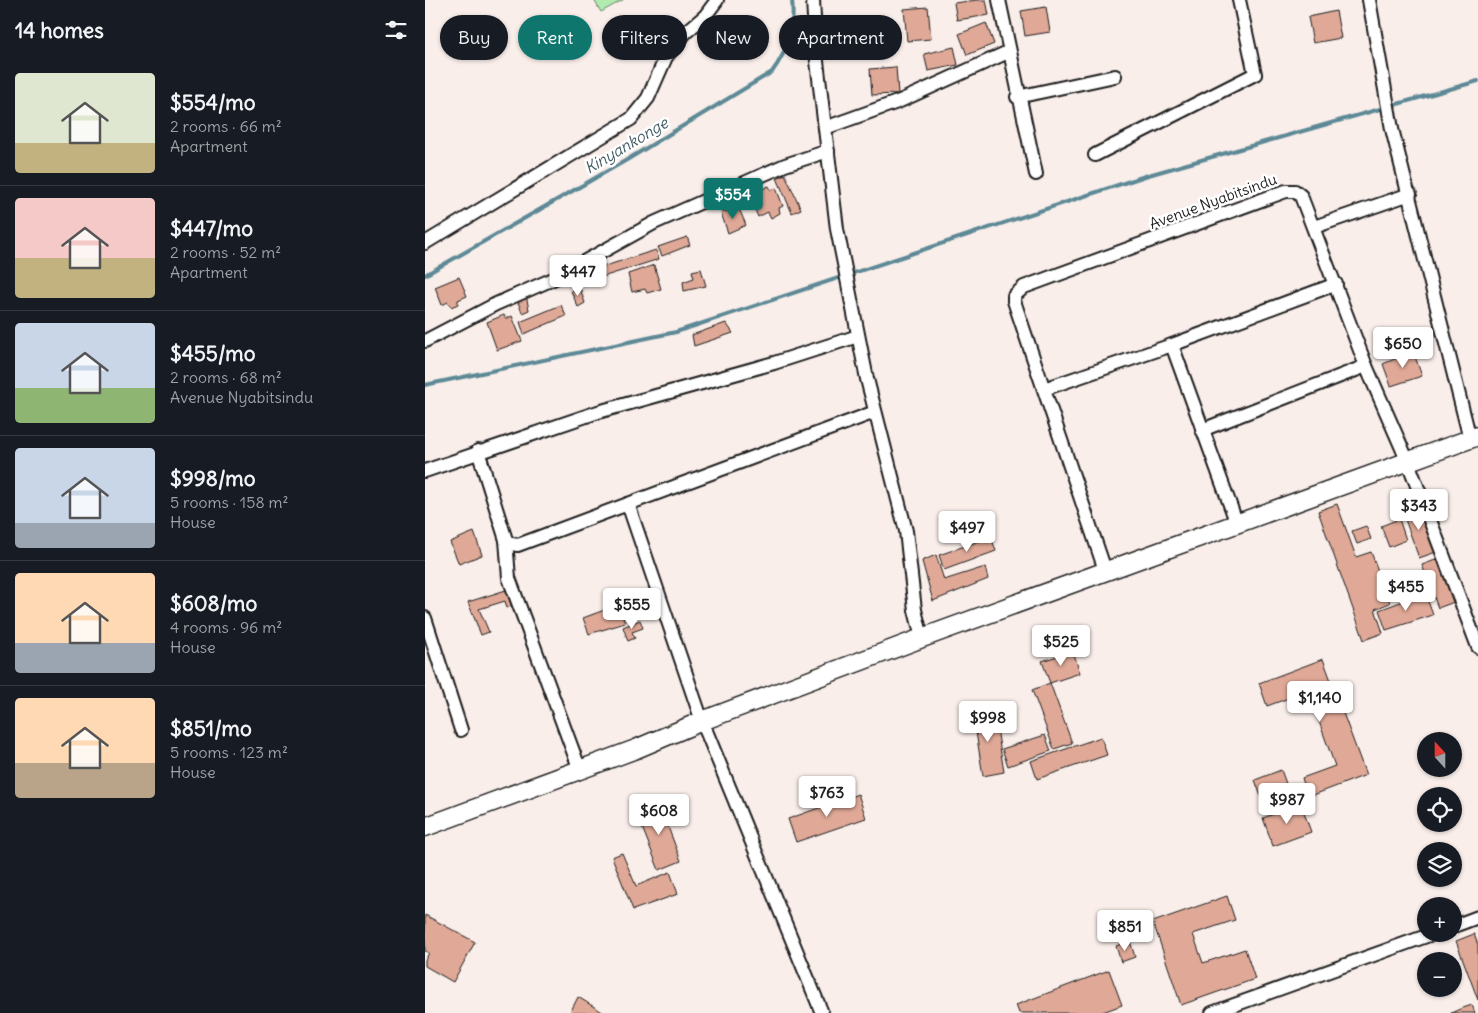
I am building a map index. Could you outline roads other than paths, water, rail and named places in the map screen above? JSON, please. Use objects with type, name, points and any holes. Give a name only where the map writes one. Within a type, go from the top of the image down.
[{"type":"street","points":[[425,243],[631,119],[648,98],[666,57],[685,33],[705,16],[717,0]]},
{"type":"street","points":[[813,0],[816,53],[837,229],[875,412],[906,531],[915,610],[922,638]]},
{"type":"street","points":[[999,0],[1017,97],[1036,174]]},
{"type":"street","points":[[1095,155],[1255,74],[1239,0]]},
{"type":"street","points":[[425,827],[580,770],[922,638],[1106,573],[1474,437],[1392,129],[1369,0]]},
{"type":"street","points":[[825,128],[900,101],[1008,52]]},
{"type":"street","points":[[1017,97],[1115,76]]},
{"type":"street","points":[[425,341],[496,304],[553,279],[654,223],[785,165],[827,151]]},
{"type":"street","name":"Avenue Nyabitsindu","points":[[1106,573],[1014,302],[1018,291],[1286,191],[1295,191],[1301,196],[1366,366],[1408,462],[1478,647]]},
{"type":"street","points":[[1313,227],[1409,194]]},
{"type":"street","points":[[1044,389],[1173,345],[1336,284]]},
{"type":"street","points":[[425,471],[478,451],[598,412],[774,363],[858,336]]},
{"type":"street","points":[[1173,345],[1237,524]]},
{"type":"street","points":[[1202,430],[1366,366]]},
{"type":"street","points":[[506,540],[511,544],[518,545],[875,412]]},
{"type":"street","points":[[478,451],[506,540],[509,578],[580,770]]},
{"type":"street","points":[[628,504],[703,721],[822,1013]]},
{"type":"street","points":[[425,618],[461,730]]},
{"type":"street","points":[[1462,923],[1478,917]]},
{"type":"street","points":[[1212,1013],[1417,939]]},
{"type":"waterway","name":"Kinyankonge","points":[[425,275],[625,161],[772,72],[778,64],[789,38],[793,10],[792,0]]},
{"type":"waterway","points":[[425,385],[676,332],[1145,176],[1478,81]]}]
